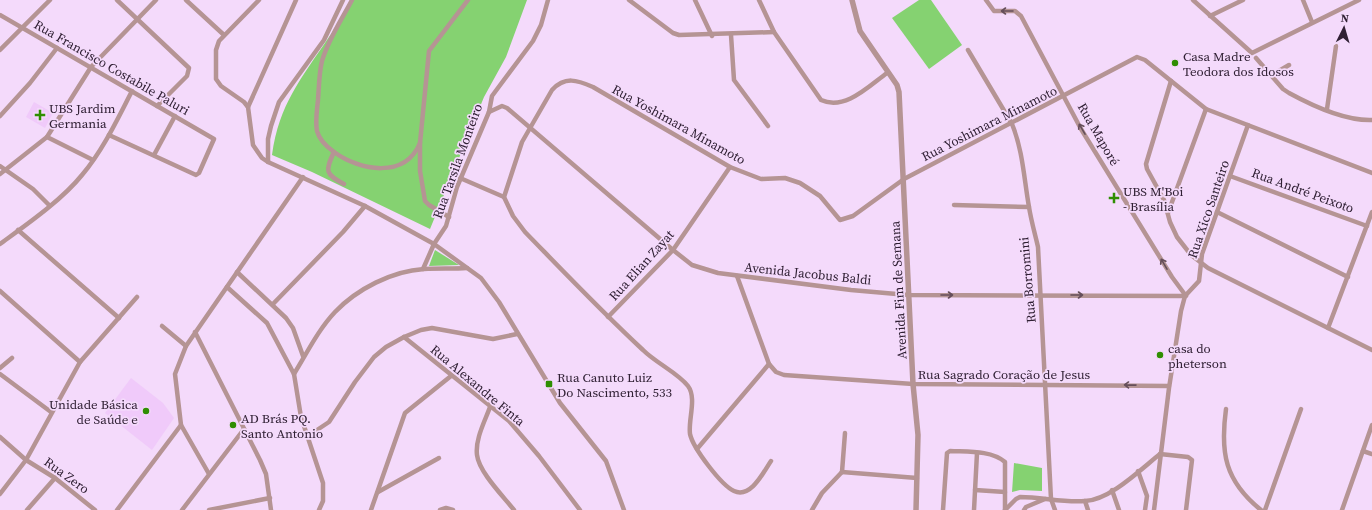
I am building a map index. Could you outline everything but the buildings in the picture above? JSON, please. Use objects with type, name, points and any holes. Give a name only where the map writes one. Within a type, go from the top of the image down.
[{"type":"street","points":[[0,50],[50,0]]},
{"type":"street","points":[[118,0],[188,65],[187,76],[157,106]]},
{"type":"street","points":[[0,174],[47,137],[90,67],[156,0]]},
{"type":"street","points":[[186,0],[224,35]]},
{"type":"street","points":[[296,0],[248,106],[251,138],[256,151],[268,162],[364,206],[434,244],[468,268],[490,288],[560,403],[606,461],[624,510]]},
{"type":"street","points":[[268,162],[268,139],[270,126],[279,102],[324,40],[343,0]]},
{"type":"street","points":[[352,0],[322,62],[316,122],[317,132],[321,139],[342,158],[366,168],[389,167],[410,158],[416,152],[420,142]]},
{"type":"street","points":[[449,217],[425,201],[420,171],[420,142],[429,51],[468,0]]},
{"type":"street","name":"Rua Tarsila Monteiro","points":[[423,269],[434,244],[443,232],[449,217],[460,178],[489,112],[492,96],[533,41],[541,25],[548,0]]},
{"type":"street","points":[[629,0],[673,33],[687,36],[712,36],[774,32]]},
{"type":"street","points":[[695,0],[712,36]]},
{"type":"street","points":[[759,0],[774,32],[815,94],[829,104],[845,102],[887,73]]},
{"type":"street","name":"Avenida Fim de Semana","points":[[852,0],[860,31],[887,73],[897,85],[899,92],[908,295],[913,384],[918,435],[916,510]]},
{"type":"street","name":"Rua Maporé","points":[[986,0],[994,11],[1015,11],[1021,16],[1081,128],[1172,277],[1186,296]]},
{"type":"street","points":[[1193,0],[1252,53],[1359,0]]},
{"type":"street","points":[[1210,16],[1243,0]]},
{"type":"street","points":[[1303,0],[1312,22]]},
{"type":"street","points":[[248,106],[221,86],[216,79],[216,50],[217,45],[224,35],[257,1]]},
{"type":"street","name":"Rua Francisco Costabile Paluri","points":[[0,15],[212,138],[214,137],[199,173],[194,175],[154,155]]},
{"type":"street","points":[[731,35],[732,72],[734,80],[768,126]]},
{"type":"street","points":[[1327,109],[1336,46]]},
{"type":"street","points":[[0,116],[30,83],[58,48]]},
{"type":"street","name":"Rua Borromini","points":[[968,50],[1012,124],[1017,135],[1023,162],[1029,207],[1038,247],[1049,498]]},
{"type":"street","name":"Rua Yoshimara Minamoto","points":[[504,197],[517,154],[552,90],[558,84],[571,80],[580,81],[730,166],[761,179],[784,178],[800,183],[814,190],[836,217],[843,220],[853,216],[904,179],[1012,124],[1137,57],[1145,60],[1206,109],[1372,173]]},
{"type":"street","points":[[1256,58],[1288,93],[1354,119],[1372,120]]},
{"type":"street","points":[[1272,75],[1289,65]]},
{"type":"street","points":[[1171,81],[1146,164],[1146,169],[1164,200],[1176,237],[1200,263],[1372,350]]},
{"type":"street","points":[[0,244],[49,205],[81,176],[109,135],[132,91]]},
{"type":"street","name":"Avenida Jacobus Baldi","points":[[489,112],[498,107],[504,106],[672,250],[692,265],[705,270],[737,276],[908,295],[1186,296]]},
{"type":"street","points":[[1168,213],[1206,109]]},
{"type":"street","points":[[109,135],[154,155],[175,116]]},
{"type":"street","name":"Rua Xico Santeiro","points":[[1186,296],[1199,281],[1200,263],[1248,125]]},
{"type":"street","points":[[47,137],[93,160]]},
{"type":"street","points":[[334,152],[328,164],[328,172],[331,177],[344,184]]},
{"type":"street","points":[[0,166],[33,189],[49,205]]},
{"type":"street","name":"Rua Elian Zayat","points":[[608,318],[672,250],[730,166]]},
{"type":"street","name":"Rua André Peixoto","points":[[1230,176],[1367,226]]},
{"type":"street","points":[[209,474],[181,425],[175,374],[186,346],[195,332],[303,177]]},
{"type":"street","points":[[460,178],[504,197],[513,216],[525,232],[608,318],[645,352],[689,388],[691,397],[691,436],[697,449],[714,472],[732,490],[740,493],[744,492],[758,481],[771,461]]},
{"type":"street","points":[[273,304],[343,232],[364,206]]},
{"type":"street","points":[[954,206],[1029,207]]},
{"type":"street","points":[[1217,212],[1348,277]]},
{"type":"street","points":[[1328,328],[1372,212]]},
{"type":"street","points":[[18,230],[119,318]]},
{"type":"street","points":[[294,374],[303,356],[335,312],[354,296],[374,284],[396,274],[423,269],[468,268]]},
{"type":"street","points":[[237,272],[273,304],[286,318],[293,328],[303,356]]},
{"type":"street","points":[[697,449],[769,364],[737,276]]},
{"type":"street","points":[[227,287],[267,323],[294,374],[297,403],[323,483],[323,501],[318,510]]},
{"type":"street","points":[[0,291],[80,362]]},
{"type":"street","points":[[1154,510],[1169,386],[1181,312],[1186,296]]},
{"type":"street","points":[[0,494],[26,460],[51,412],[80,362],[137,297]]},
{"type":"street","points":[[162,326],[186,346]]},
{"type":"street","points":[[308,436],[329,422],[355,382],[374,358],[386,347],[404,337],[421,330],[432,328],[493,339],[517,334]]},
{"type":"street","points":[[195,332],[263,467],[272,510]]},
{"type":"street","name":"Rua Alexandre Finta","points":[[404,337],[509,421],[580,510]]},
{"type":"street","points":[[0,368],[12,358]]},
{"type":"street","name":"Rua Sagrado Coração de Jesus","points":[[769,364],[776,372],[795,377],[913,384],[1169,386]]},
{"type":"street","points":[[0,374],[51,412]]},
{"type":"street","points":[[371,510],[406,413],[451,376]]},
{"type":"street","points":[[490,407],[481,431],[477,455],[480,464],[487,475],[514,510]]},
{"type":"street","points":[[1226,409],[1223,438],[1228,465],[1237,487],[1248,500],[1261,510]]},
{"type":"street","points":[[1265,510],[1301,409]]},
{"type":"street","points":[[1342,510],[1364,451],[1372,424]]},
{"type":"street","points":[[117,510],[181,425]]},
{"type":"street","points":[[182,510],[244,428]]},
{"type":"street","points":[[812,510],[822,493],[842,472],[845,433]]},
{"type":"street","name":"Rua Zero","points":[[0,438],[26,460],[55,478],[94,509]]},
{"type":"street","points":[[1364,451],[1372,454]]},
{"type":"street","points":[[943,510],[947,452],[977,453],[994,456],[1005,462],[1005,510]]},
{"type":"street","points":[[974,510],[977,453]]},
{"type":"street","points":[[1005,510],[1020,497],[1085,501],[1097,498],[1112,490],[1160,454],[1188,457],[1192,460],[1186,510]]},
{"type":"street","points":[[378,492],[439,458]]},
{"type":"street","points":[[1138,471],[1147,496],[1145,510]]},
{"type":"street","points":[[842,472],[917,478]]},
{"type":"street","points":[[27,510],[55,478]]},
{"type":"street","points":[[975,490],[1005,492]]},
{"type":"street","points":[[1112,490],[1119,510]]},
{"type":"street","points":[[209,510],[270,498]]},
{"type":"street","points":[[1024,510],[1026,507],[1049,498]]},
{"type":"street","points":[[1049,498],[1056,510]]},
{"type":"street","points":[[1085,501],[1088,510]]},
{"type":"street","points":[[440,510],[446,508],[453,510]]},
{"type":"shaded area","name":"UBS Jardim Germania","points":[[34,102],[53,113],[45,128],[26,117]]},
{"type":"shaded area","points":[[131,378],[163,403],[174,418],[152,450],[105,413]]},
{"type":"green space","points":[[351,0],[527,0],[506,57],[484,97],[430,229],[312,172],[272,155],[275,137],[286,106],[301,79],[335,28]]},
{"type":"green space","points":[[919,0],[931,0],[962,45],[929,69],[892,18]]},
{"type":"green space","points":[[435,250],[459,265],[429,266]]},
{"type":"green space","points":[[1014,463],[1042,468],[1042,491],[1020,490],[1012,492]]},
{"type":"place","name":"Casa Madre Teodora dos Idosos","points":[[1175,63]]},
{"type":"place","name":"UBS Jardim Germania","points":[[40,115]]},
{"type":"place","name":"UBS M'Boi - Brasília","points":[[1114,198]]},
{"type":"place","name":"casa do pheterson","points":[[1160,355]]},
{"type":"place","name":"Rua Canuto Luiz Do Nascimento, 533","points":[[549,384]]},
{"type":"place","name":"Unidade Básica de Saúde e","points":[[146,411]]},
{"type":"place","name":"AD Brás PQ. Santo Antonio","points":[[233,425]]}]
